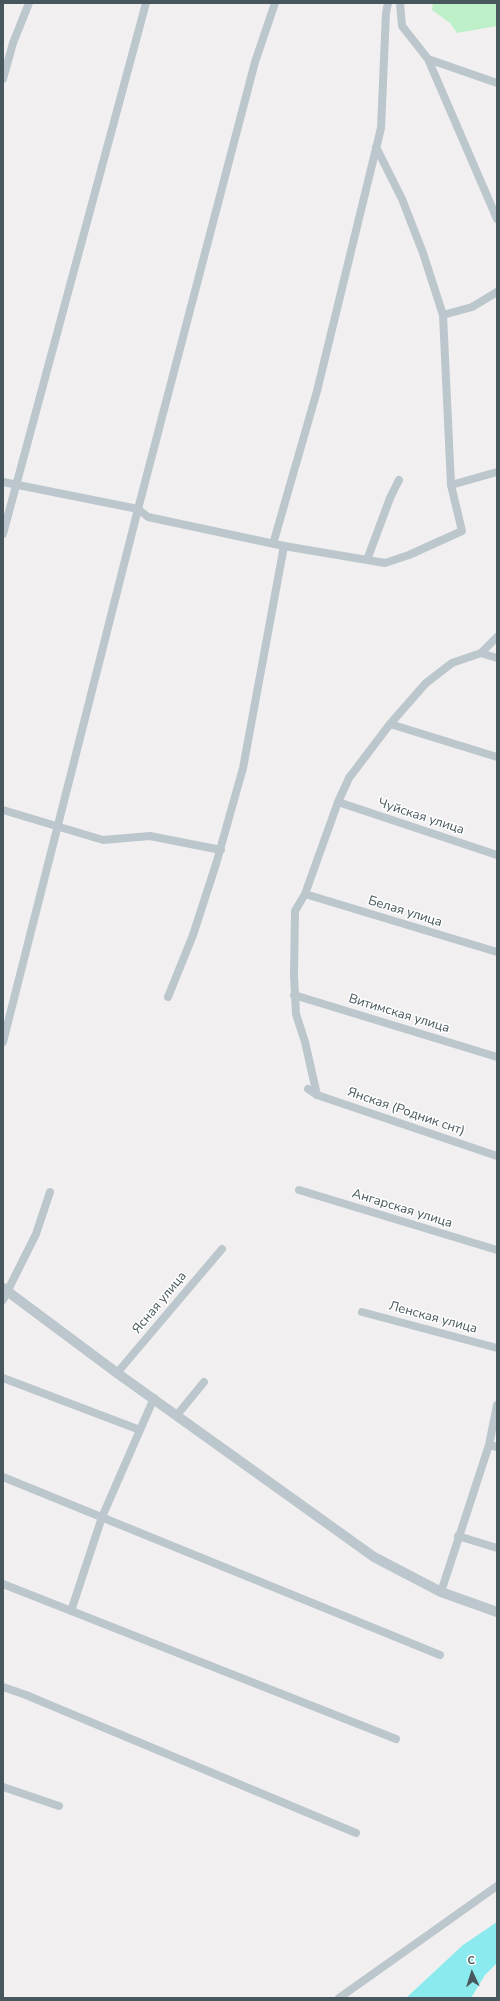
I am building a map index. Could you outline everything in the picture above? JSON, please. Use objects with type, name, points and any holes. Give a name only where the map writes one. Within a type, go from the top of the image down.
[{"type":"street","points":[[3,79],[13,43],[29,3]]},
{"type":"street","points":[[3,534],[146,3]]},
{"type":"street","points":[[3,1042],[138,509],[255,62],[275,3]]},
{"type":"street","points":[[273,544],[317,391],[376,147],[380,128],[386,13],[388,3]]},
{"type":"street","points":[[400,3],[402,26],[428,59],[497,219]]},
{"type":"street","points":[[428,59],[497,83]]},
{"type":"street","points":[[3,482],[138,509],[148,518],[273,544],[384,563],[409,555],[462,531],[451,485],[443,315],[423,253],[404,205],[376,147]]},
{"type":"street","points":[[443,315],[472,307],[497,292]]},
{"type":"street","points":[[451,485],[497,472]]},
{"type":"street","points":[[367,560],[390,498],[399,480]]},
{"type":"street","points":[[168,997],[193,936],[221,850],[243,768],[284,546]]},
{"type":"street","points":[[317,1095],[305,1042],[296,1014],[294,995],[295,911],[305,894],[338,802],[349,778],[390,724],[431,679],[452,663],[481,653],[497,638]]},
{"type":"street","points":[[481,653],[497,658]]},
{"type":"street","points":[[390,724],[497,757]]},
{"type":"street","name":"Чуйская улица","points":[[338,802],[497,855]]},
{"type":"street","points":[[3,810],[103,840],[150,836],[221,850]]},
{"type":"street","name":"Белая улица","points":[[305,894],[497,952]]},
{"type":"street","name":"Витимская улица","points":[[294,995],[497,1057]]},
{"type":"street","name":"Янская (Родник снт)","points":[[308,1089],[317,1095],[497,1156]]},
{"type":"street","name":"Ангарская улица","points":[[299,1190],[497,1250]]},
{"type":"street","points":[[50,1192],[36,1234],[4,1293],[178,1415],[374,1557],[441,1592],[497,1612]]},
{"type":"street","name":"Ясная улица","points":[[117,1373],[222,1248]]},
{"type":"street","name":"Ленская улица","points":[[362,1312],[497,1348]]},
{"type":"street","points":[[3,1378],[140,1430]]},
{"type":"street","points":[[178,1415],[204,1382]]},
{"type":"street","points":[[71,1611],[102,1517],[154,1398]]},
{"type":"street","points":[[441,1592],[458,1536],[493,1446],[497,1405]]},
{"type":"street","points":[[3,1477],[440,1655]]},
{"type":"street","points":[[458,1536],[497,1548]]},
{"type":"street","points":[[3,1584],[396,1739]]},
{"type":"street","points":[[3,1687],[26,1695],[356,1834]]},
{"type":"street","points":[[3,1786],[59,1806]]},
{"type":"street","points":[[339,1998],[497,1886]]},
{"type":"green space","points":[[433,3],[497,3],[497,26],[457,33],[450,23],[432,10]]},
{"type":"water","points":[[497,1922],[497,1963],[485,1975],[471,1998],[406,1998],[463,1945]]}]
